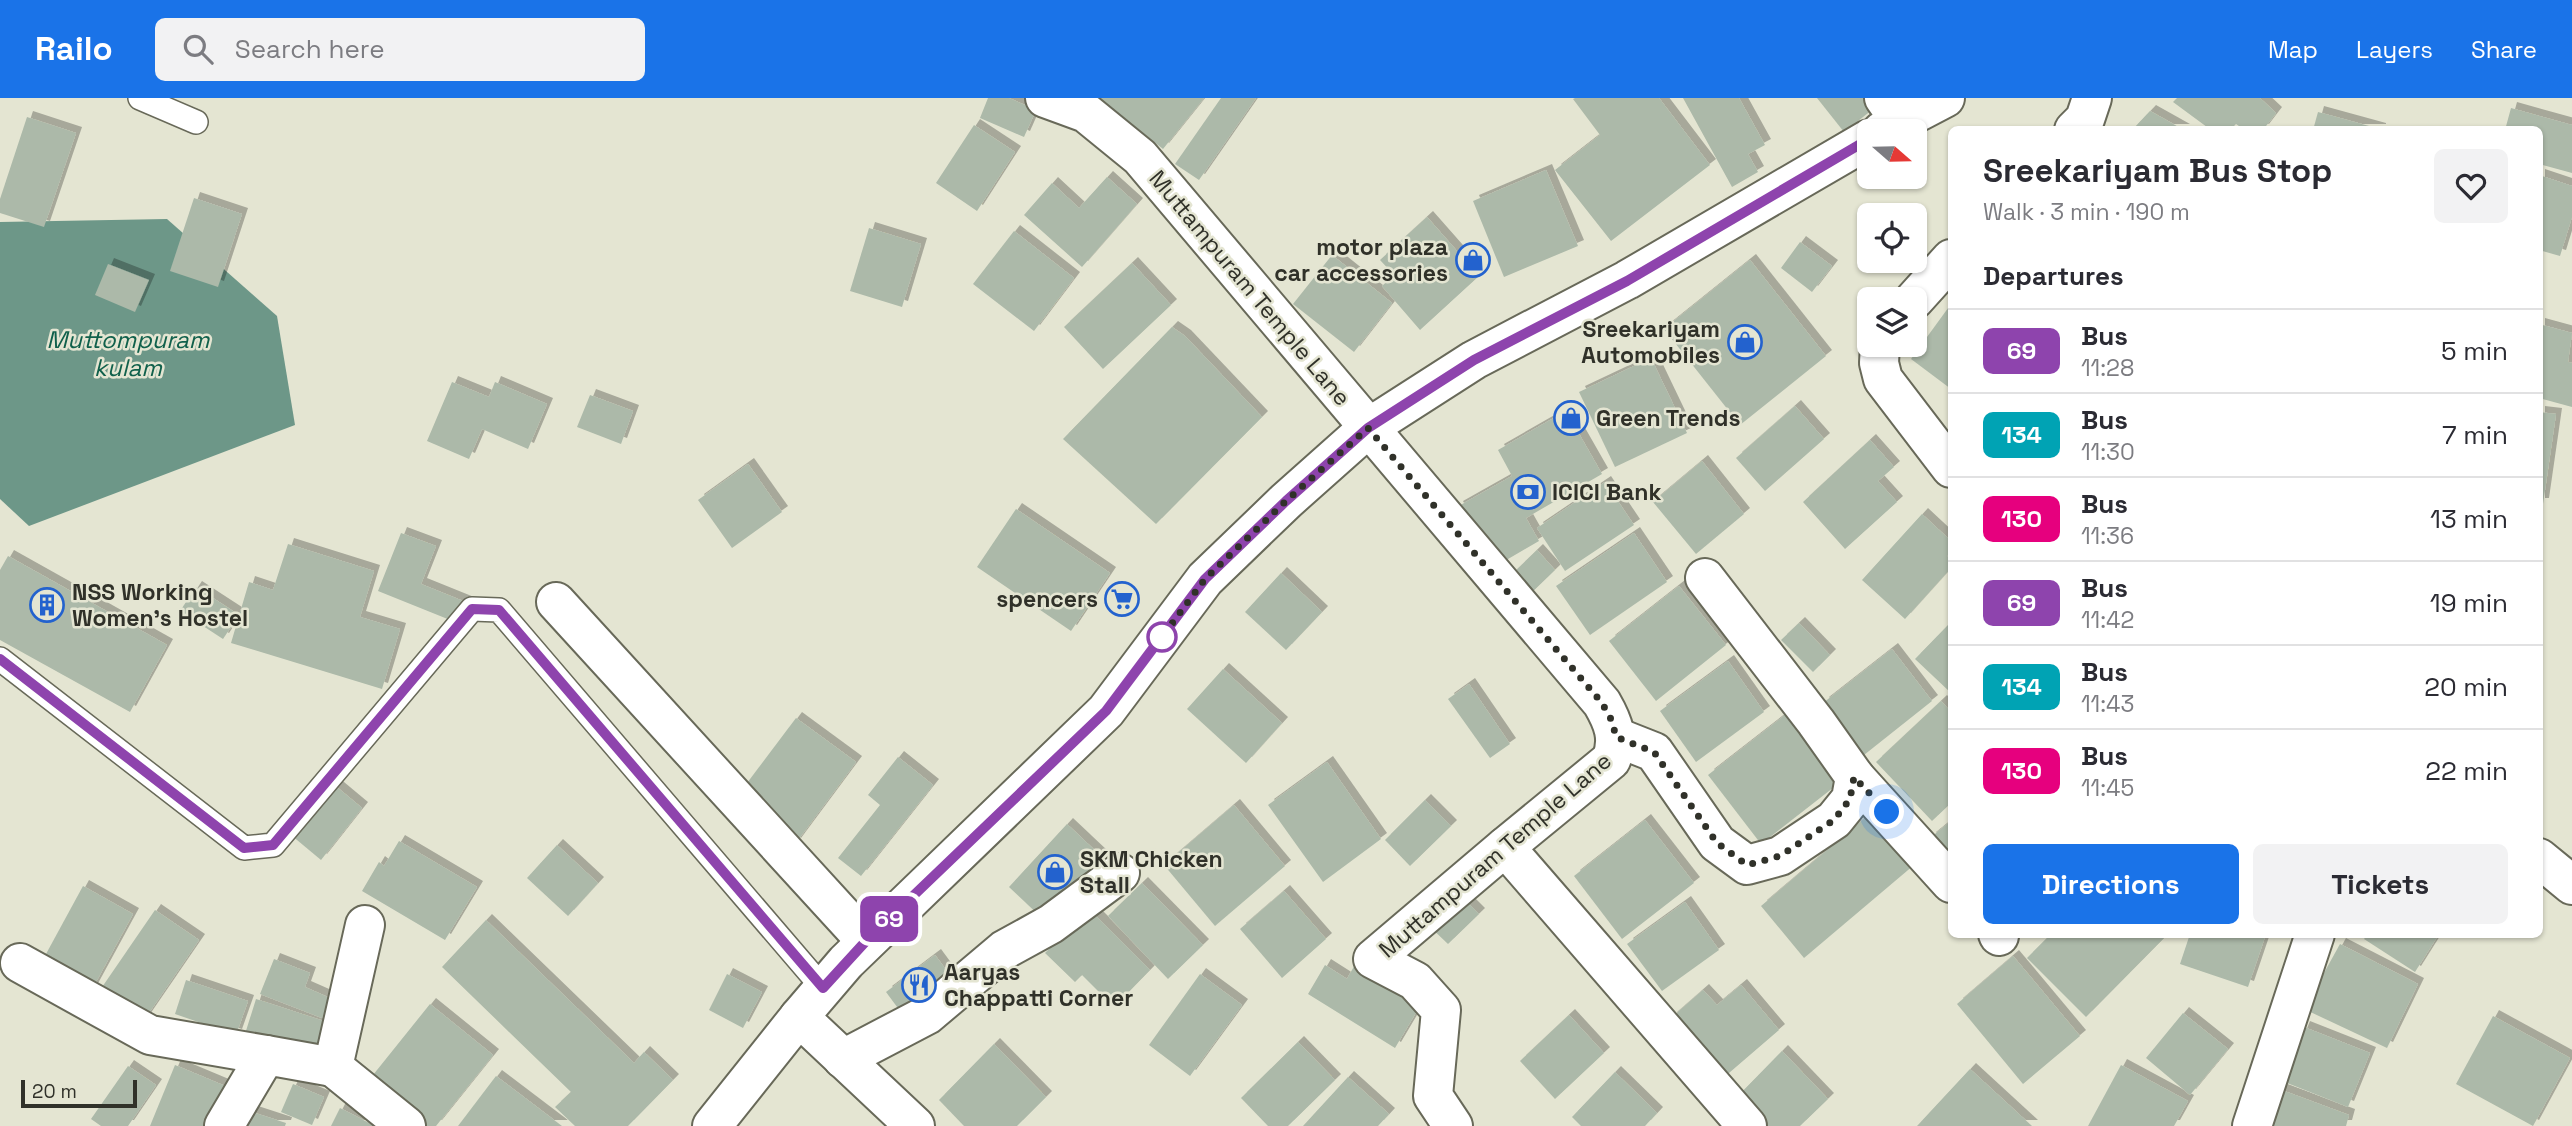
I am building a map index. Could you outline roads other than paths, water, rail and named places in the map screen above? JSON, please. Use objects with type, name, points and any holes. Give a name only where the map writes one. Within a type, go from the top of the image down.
[{"type":"street","name":"Muttampuram Temple Lane","points":[[1045,98],[1090,105],[1140,157],[1602,703],[1612,721],[1616,737],[1611,760],[1504,846],[1374,959],[1415,981],[1441,1010],[1433,1096],[1453,1126]]},
{"type":"street","points":[[1892,119],[1945,98]]},
{"type":"street","points":[[2078,126],[2085,118],[2092,98]]},
{"type":"street","points":[[712,1126],[823,988],[866,941],[1106,711],[1205,579],[1286,501],[1368,428],[1474,360],[1627,281],[1857,139]]},
{"type":"street","points":[[1926,287],[1948,262]]},
{"type":"street","points":[[1879,357],[1883,379],[1948,464]]},
{"type":"street","points":[[1705,578],[1816,722],[1854,777],[1948,880]]},
{"type":"street","points":[[556,602],[866,941]]},
{"type":"street","points":[[1616,737],[1654,752],[1717,843],[1747,865],[1780,856],[1834,820],[1850,799],[1854,777]]},
{"type":"street","points":[[1504,846],[1747,1126]]},
{"type":"street","points":[[2543,861],[2572,885]]},
{"type":"street","points":[[843,1059],[927,1014],[1004,950],[1051,924],[1119,873]]},
{"type":"street","points":[[333,1067],[365,925]]},
{"type":"street","points":[[2252,1126],[2314,938]]},
{"type":"street","points":[[20,963],[150,1035],[333,1067],[406,1126]]},
{"type":"street","points":[[799,1017],[915,1126]]},
{"type":"street","points":[[223,1126],[266,1055]]},
{"type":"lane","points":[[140,98],[197,122]]},
{"type":"lane","points":[[0,659],[244,848],[273,845],[472,609],[499,610],[823,988]]},
{"type":"water","name":"Muttompuram kulam","points":[[167,219],[277,316],[295,425],[29,526],[0,499],[0,222]]},
{"type":"place","name":"motor plaza car accessories","points":[[1473,260]]},
{"type":"place","name":"Sreekariyam Automobiles","points":[[1745,342]]},
{"type":"place","name":"Green Trends","points":[[1571,418]]},
{"type":"place","name":"ICICI Bank","points":[[1528,492]]},
{"type":"place","name":"spencers","points":[[1122,599]]},
{"type":"place","name":"NSS Working Women's Hostel","points":[[47,605]]},
{"type":"place","name":"SKM Chicken Stall","points":[[1055,872]]},
{"type":"place","name":"Aaryas Chappatti Corner","points":[[919,985]]}]
